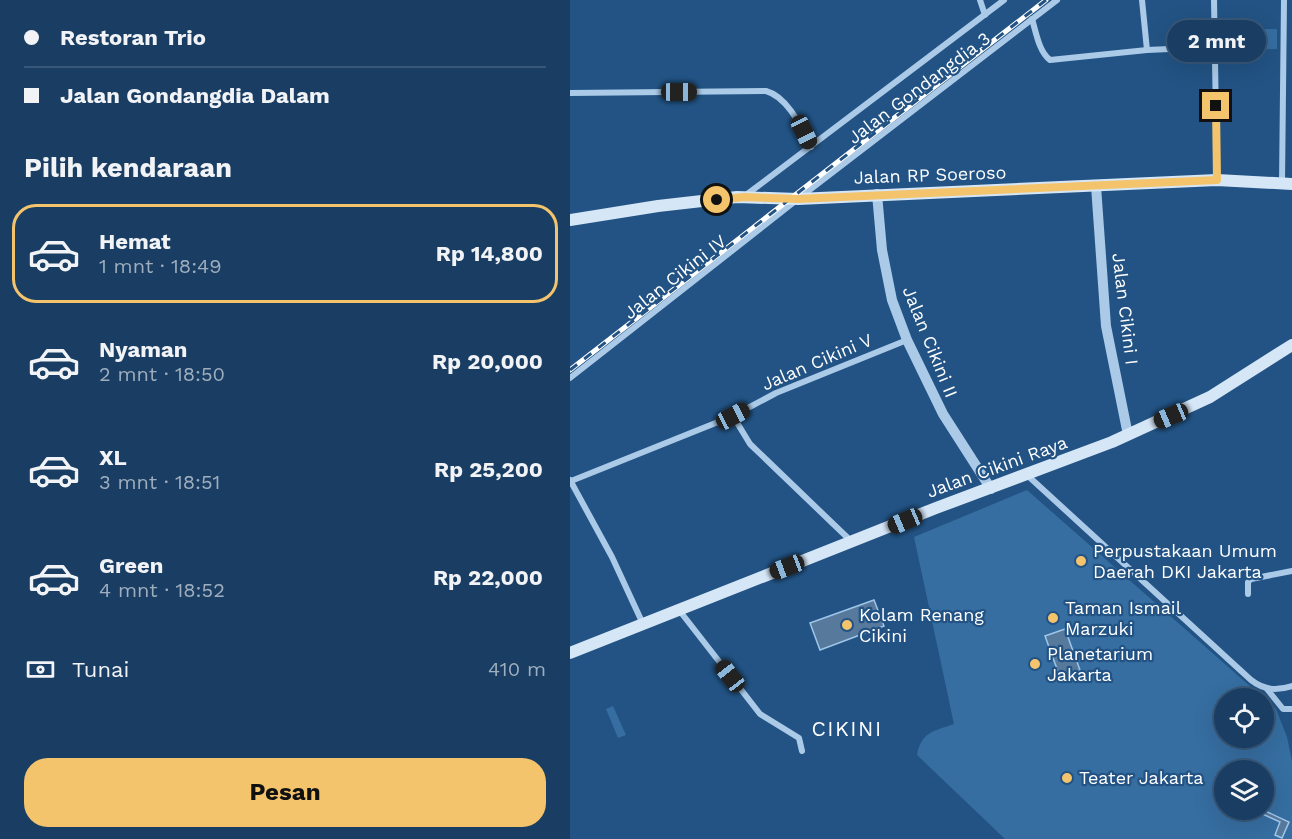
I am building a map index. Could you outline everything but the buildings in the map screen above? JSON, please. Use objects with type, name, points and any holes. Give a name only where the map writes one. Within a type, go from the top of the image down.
[{"type":"main road","name":"Jalan RP Soeroso","points":[[570,220],[658,206],[744,197],[798,199],[1217,180],[1287,184]]},
{"type":"main road","name":"Jalan Cikini Raya","points":[[570,653],[1128,435],[1210,397],[1292,345]]},
{"type":"street","points":[[980,0],[985,15]]},
{"type":"street","points":[[744,197],[1004,0]]},
{"type":"street","name":"Jalan Gondangdia 3","points":[[798,199],[1057,0]]},
{"type":"street","points":[[1143,0],[1147,50]]},
{"type":"street","points":[[1214,0],[1217,180]]},
{"type":"street","points":[[1284,0],[1287,184]]},
{"type":"street","points":[[1032,19],[1047,58],[1059,60],[1147,50],[1215,47]]},
{"type":"street","points":[[570,93],[766,91],[777,97],[789,110],[811,147]]},
{"type":"street","name":"Jalan Cikini I","points":[[1096,186],[1106,326],[1128,435]]},
{"type":"street","name":"Jalan Cikini II","points":[[877,194],[884,260],[892,300],[907,340],[943,414],[991,489]]},
{"type":"street","name":"Jalan Cikini IV","points":[[570,378],[798,199]]},
{"type":"street","name":"Jalan Cikini V","points":[[571,480],[733,416],[776,393],[907,340]]},
{"type":"street","points":[[733,416],[750,444],[852,542]]},
{"type":"street","points":[[1027,475],[1243,674],[1265,688]]},
{"type":"street","points":[[571,480],[612,557],[643,624]]},
{"type":"street","points":[[1248,594],[1248,582],[1251,579],[1292,571]]},
{"type":"street","points":[[679,610],[760,714],[799,738],[802,751]]},
{"type":"street","points":[[1274,689],[1292,686]]},
{"type":"street","points":[[1274,698],[1283,709],[1292,709]]},
{"type":"shaded area","points":[[1277,29],[1277,49],[1231,50],[1231,30]]},
{"type":"shaded area","name":"Taman Ismail Marzuki","points":[[1027,490],[1252,688],[1214,688],[1214,748],[1274,748],[1274,707],[1276,709],[1287,737],[1292,761],[1292,839],[1005,839],[917,755],[925,737],[954,724],[914,537]]},
{"type":"shaded area","name":"Kolam Renang Cikini","points":[[874,600],[884,626],[820,650],[810,623]]},
{"type":"shaded area","points":[[1065,629],[1080,670],[1060,677],[1045,636]]},
{"type":"shaded area","points":[[613,706],[626,735],[618,738],[606,709]]},
{"type":"shaded area","points":[[1274,815],[1289,822],[1282,838],[1275,835],[1280,822],[1274,819]]},
{"type":"railway","points":[[570,370],[1046,0]]},
{"type":"place","name":"Perpustakaan Umum Daerah DKI Jakarta","points":[[1081,561]]},
{"type":"place","name":"Taman Ismail Marzuki","points":[[1053,618]]},
{"type":"place","name":"Kolam Renang Cikini","points":[[847,625]]},
{"type":"place","name":"Planetarium Jakarta","points":[[1035,664]]},
{"type":"place","name":"Teater Jakarta","points":[[1067,778]]},
{"type":"district","name":"CIKINI","points":[[847,729]]},
{"type":"route","points":[[717,200],[744,197],[798,199],[1217,180],[1216,106]]}]
